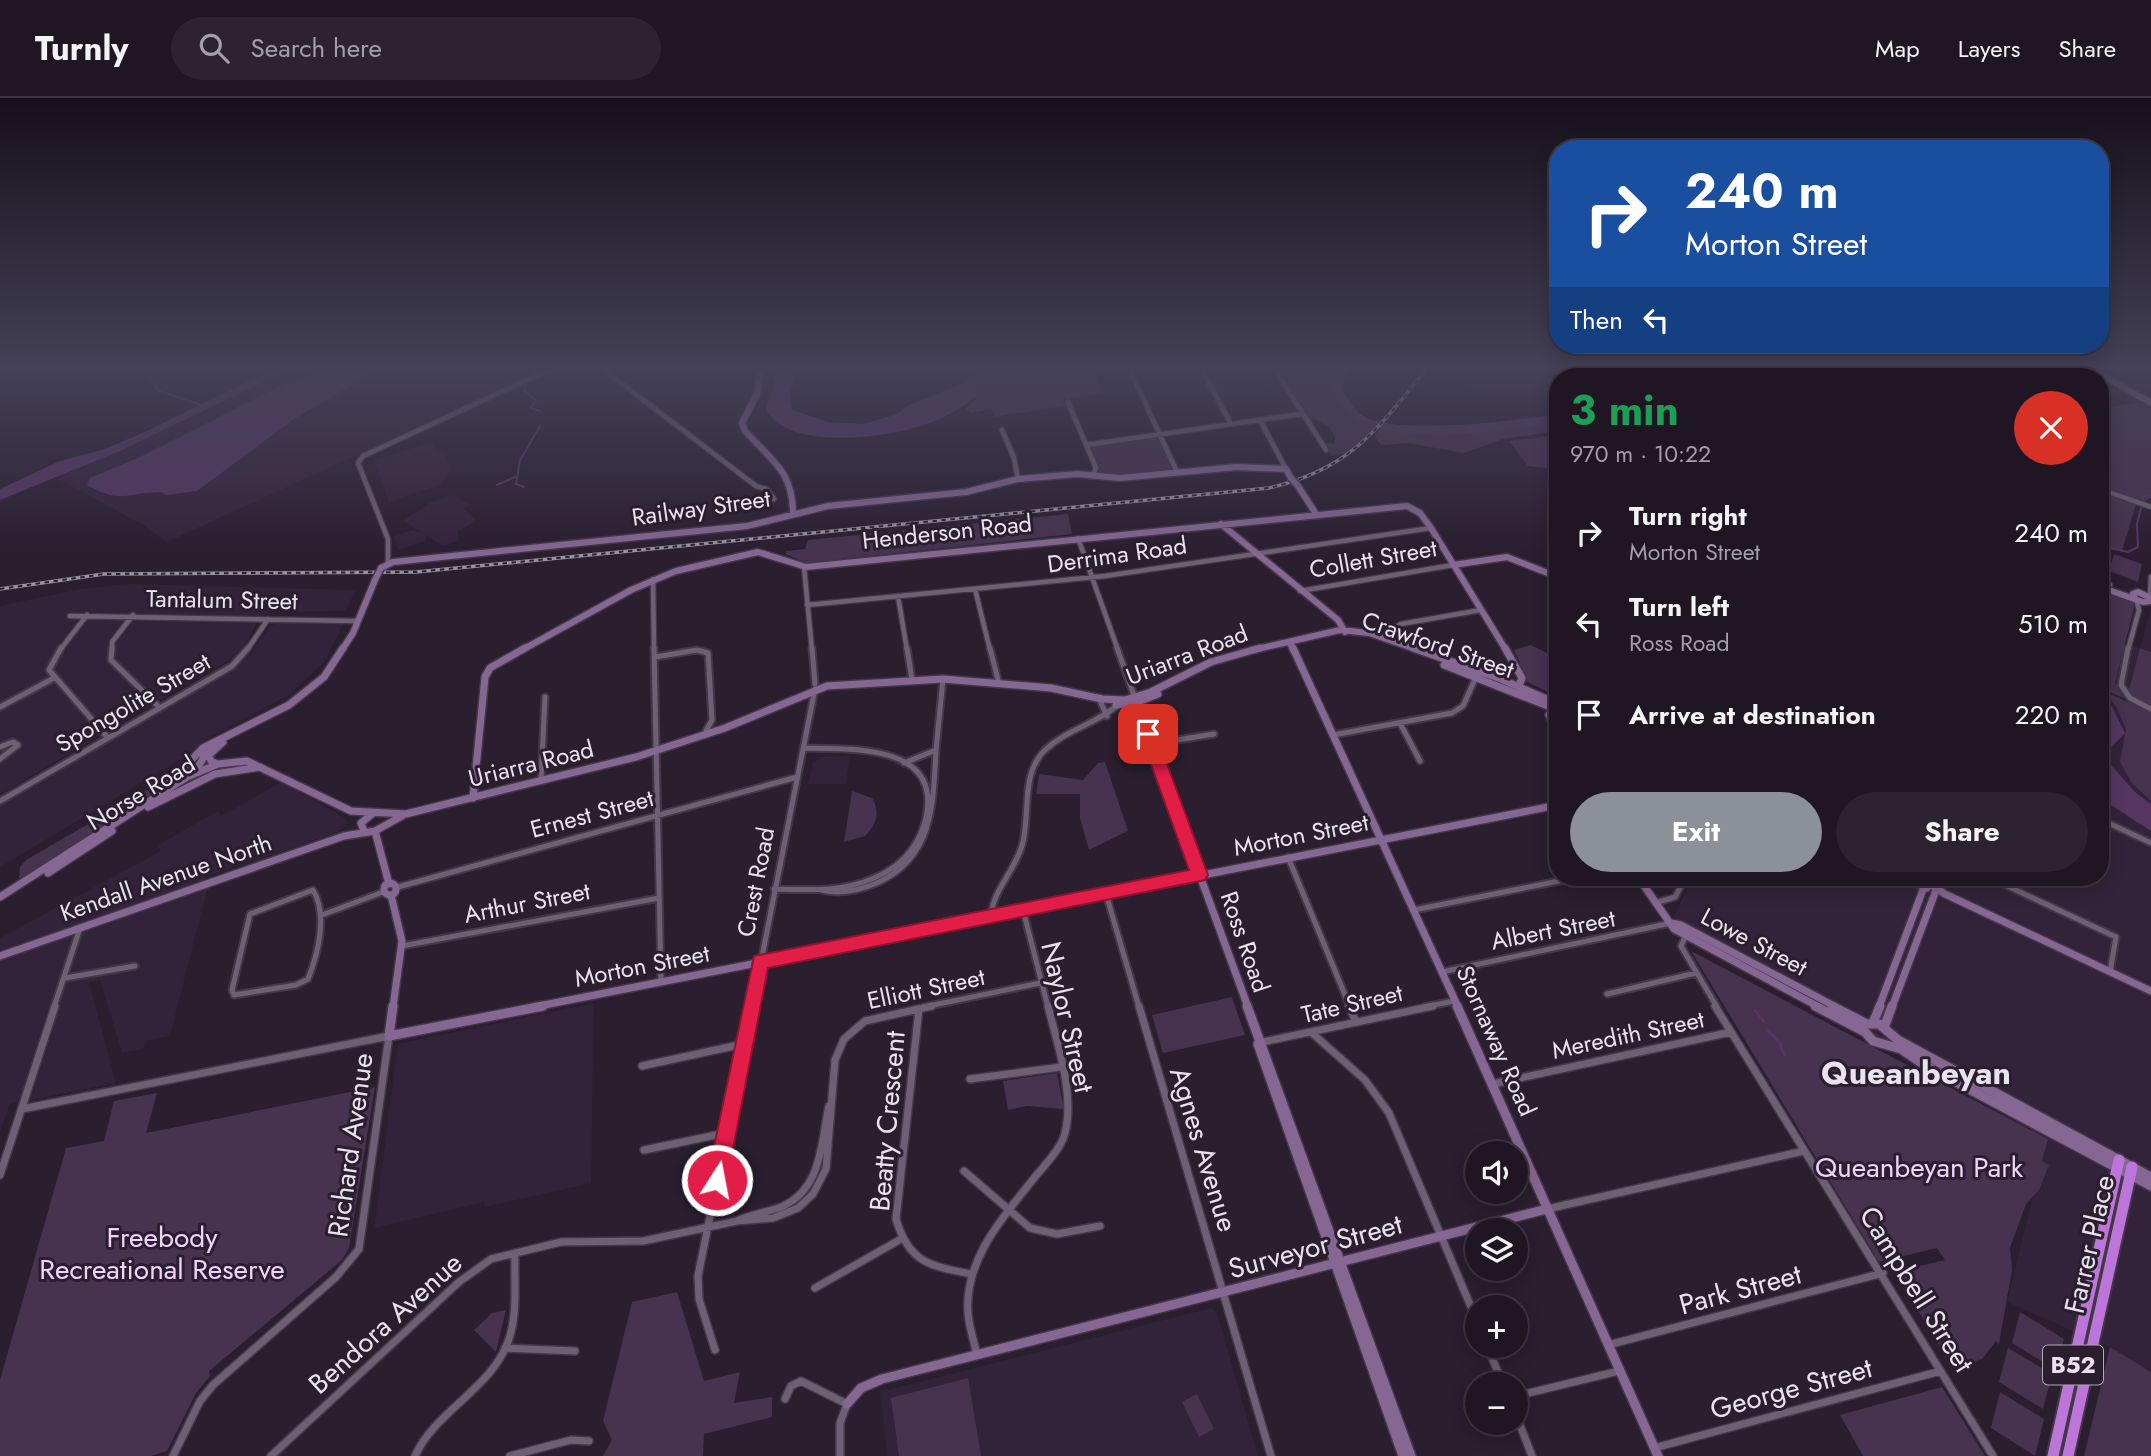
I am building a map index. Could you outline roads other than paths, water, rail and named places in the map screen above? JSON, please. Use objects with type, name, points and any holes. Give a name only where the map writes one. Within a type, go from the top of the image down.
[{"type":"highway","name":"Farrer Place","points":[[2053,1456],[2118,1164]]},
{"type":"highway","name":"Farrer Place","points":[[2068,1456],[2131,1171]]},
{"type":"highway","points":[[2093,1275],[2106,1282]]},
{"type":"street","points":[[388,563],[388,539],[358,463],[363,456],[420,429]]},
{"type":"street","points":[[682,429],[756,486],[766,489],[775,499]]},
{"type":"street","points":[[745,429],[790,482],[793,514]]},
{"type":"street","points":[[1079,429],[1096,468],[1093,475]]},
{"type":"street","points":[[1157,429],[1177,472]]},
{"type":"street","points":[[1086,445],[1196,429]]},
{"type":"street","points":[[1265,429],[1291,478],[1316,514]]},
{"type":"street","points":[[1312,429],[1326,450]]},
{"type":"street","points":[[1003,430],[1014,458],[1018,479]]},
{"type":"street","name":"Railway Street","points":[[121,820],[166,786],[209,745],[289,705],[324,677],[342,653],[381,568],[388,563],[724,529],[845,504],[972,491],[1018,479],[1077,474],[1120,478],[1236,467],[1286,469]]},
{"type":"street","points":[[2109,492],[2151,507]]},
{"type":"street","name":"Henderson Road","points":[[473,798],[487,671],[559,628],[653,579],[705,562],[752,553],[773,555],[804,566],[1402,505],[1417,510],[1430,528]]},
{"type":"street","name":"Crawford Street","points":[[1221,524],[1331,616],[1343,631],[1519,686],[1549,701]]},
{"type":"street","points":[[1430,528],[1521,675],[1519,686]]},
{"type":"street","name":"Derrima Road","points":[[807,605],[1093,578],[1253,552],[1430,528]]},
{"type":"street","name":"Ross Road","points":[[1078,538],[1258,1043],[1258,1051],[1411,1456]]},
{"type":"street","name":"Collett Street","points":[[1300,591],[1507,557],[1549,573]]},
{"type":"street","name":"Crest Road","points":[[715,1350],[698,1284],[707,1227],[815,687],[804,566]]},
{"type":"street","points":[[2150,600],[2148,585],[2151,577]]},
{"type":"street","points":[[653,579],[660,748],[658,815],[661,982]]},
{"type":"street","points":[[2136,595],[2148,585]]},
{"type":"street","points":[[2109,588],[2150,600]]},
{"type":"street","points":[[975,589],[999,684]]},
{"type":"street","points":[[2136,595],[2139,610],[2120,678],[2121,687],[2130,699],[2151,709]]},
{"type":"street","points":[[898,596],[912,680]]},
{"type":"street","points":[[2139,610],[2150,600]]},
{"type":"street","points":[[1376,636],[1387,636],[1401,624],[1481,610]]},
{"type":"street","points":[[87,615],[51,662],[50,670],[54,678],[108,738]]},
{"type":"street","points":[[133,615],[112,642],[111,660],[160,708]]},
{"type":"street","name":"Tantalum Street","points":[[70,616],[357,621]]},
{"type":"street","name":"Spongolite Street","points":[[0,801],[232,666],[254,642],[268,619]]},
{"type":"street","points":[[1394,630],[1395,640],[1405,647]]},
{"type":"street","name":"Crawford Street","points":[[1343,631],[1376,636],[1549,701]]},
{"type":"street","name":"Uriarra Road","points":[[1061,690],[1101,704],[1120,705],[1213,664],[1343,631]]},
{"type":"street","name":"Stornaway Road","points":[[1288,646],[1333,735],[1414,910],[1656,1452]]},
{"type":"street","points":[[655,657],[705,650],[708,655],[712,720],[706,731]]},
{"type":"street","points":[[1333,735],[1458,710],[1477,674]]},
{"type":"street","points":[[0,707],[54,678]]},
{"type":"street","points":[[774,889],[833,892],[861,888],[886,878],[907,863],[929,833],[943,679]]},
{"type":"street","name":"Uriarra Road","points":[[375,831],[385,820],[660,748],[743,720],[815,687],[943,679],[1061,690],[1108,700],[1136,700]]},
{"type":"street","name":"Uriarra Road","points":[[758,713],[796,698],[815,687]]},
{"type":"street","points":[[541,781],[545,697]]},
{"type":"street","points":[[796,698],[807,698],[811,708]]},
{"type":"street","points":[[1101,704],[1106,708],[1107,716]]},
{"type":"street","points":[[991,916],[993,903],[1013,871],[1021,851],[1030,775],[1034,765],[1058,739],[1107,716],[1120,705]]},
{"type":"street","points":[[712,720],[715,724],[724,725]]},
{"type":"street","name":"Uriarra Road","points":[[660,748],[743,720]]},
{"type":"street","points":[[1400,723],[1420,761]]},
{"type":"street","name":"Railway Street","points":[[149,807],[186,782],[195,773],[207,751],[244,728]]},
{"type":"street","points":[[1152,744],[1214,734]]},
{"type":"street","name":"Railway Street","points":[[218,764],[209,760],[210,753],[232,736]]},
{"type":"street","points":[[0,747],[12,742],[18,746],[0,759]]},
{"type":"street","points":[[803,748],[863,750],[894,757],[920,755]]},
{"type":"street","points":[[904,763],[936,750]]},
{"type":"street","points":[[894,757],[919,774],[928,787]]},
{"type":"street","points":[[191,761],[189,768],[195,773]]},
{"type":"street","name":"Norse Road","points":[[0,899],[195,773],[218,764],[247,761],[267,768]]},
{"type":"street","name":"Railway Street","points":[[195,773],[228,766],[249,766]]},
{"type":"street","name":"Norse Road","points":[[0,899],[149,807],[210,774],[249,766],[267,768]]},
{"type":"street","points":[[267,768],[351,811],[372,814],[385,820]]},
{"type":"street","name":"Ernest Street","points":[[393,886],[797,777]]},
{"type":"street","points":[[821,890],[875,878],[908,856],[925,826],[928,787],[933,778]]},
{"type":"street","name":"Morton Street","points":[[22,1110],[1549,807]]},
{"type":"street","points":[[322,915],[387,894],[393,886],[375,831],[362,826],[351,811]]},
{"type":"street","points":[[362,826],[372,814]]},
{"type":"street","points":[[2109,823],[2151,844]]},
{"type":"street","name":"Kendall Avenue North","points":[[0,956],[344,836],[362,826]]},
{"type":"street","points":[[1288,857],[1356,1022]]},
{"type":"street","points":[[1414,910],[1549,883]]},
{"type":"street","points":[[1644,886],[1671,923]]},
{"type":"street","points":[[1655,903],[1675,897],[1681,886]]},
{"type":"street","points":[[1923,886],[1868,1026],[1873,1041],[1886,1034],[1938,886]]},
{"type":"street","points":[[1933,886],[2151,991]]},
{"type":"street","points":[[2007,886],[2116,937],[2110,972]]},
{"type":"street","points":[[313,890],[322,915],[308,979],[270,990],[233,993],[252,912],[313,890]]},
{"type":"street","name":"Richard Avenue","points":[[173,1456],[200,1401],[213,1385],[337,1277],[359,1249],[402,946],[387,894]]},
{"type":"street","name":"Agnes Avenue","points":[[1106,894],[1271,1456]]},
{"type":"street","name":"Arthur Street","points":[[402,946],[659,898]]},
{"type":"street","name":"Naylor Street","points":[[977,1355],[968,1313],[971,1274],[985,1244],[1065,1134],[1068,1115],[1061,1067],[1023,910]]},
{"type":"street","name":"Lowe Street","points":[[1671,923],[1868,1026]]},
{"type":"street","name":"Albert Street","points":[[1442,972],[1661,928],[1671,923]]},
{"type":"street","points":[[0,1175],[80,928]]},
{"type":"street","name":"Campbell Street","points":[[1687,933],[1681,946],[1696,973],[1804,1151],[1883,1273],[1993,1456]]},
{"type":"street","points":[[65,978],[135,965]]},
{"type":"street","points":[[1607,993],[1696,973]]},
{"type":"street","name":"Elliott Street","points":[[707,1227],[781,1216],[798,1208],[813,1194],[826,1169],[835,1060],[845,1035],[864,1021],[1040,983]]},
{"type":"street","name":"Tate Street","points":[[1258,1043],[1454,1001]]},
{"type":"street","name":"Beatty Crescent","points":[[919,1009],[896,1219],[901,1239],[912,1255],[933,1266],[971,1274]]},
{"type":"street","points":[[1868,1026],[2131,1171],[2151,1186]]},
{"type":"street","name":"Meredith Street","points":[[1493,1084],[1731,1032]]},
{"type":"street","points":[[1312,1033],[1365,1080],[1390,1113],[1466,1295]]},
{"type":"street","points":[[642,1066],[743,1044]]},
{"type":"street","points":[[970,1079],[1019,1075],[1061,1067]]},
{"type":"street","points":[[644,1150],[726,1133]]},
{"type":"street","name":"Surveyor Street","points":[[847,1404],[856,1392],[872,1382],[1225,1294],[1547,1209],[1804,1151]]},
{"type":"street","points":[[964,1171],[979,1179],[1018,1221],[1038,1231],[1056,1234],[1101,1226]]},
{"type":"street","points":[[2131,1171],[2151,1177]]},
{"type":"street","name":"Bendora Avenue","points":[[271,1456],[471,1272],[491,1259],[561,1242],[643,1241],[707,1227]]},
{"type":"street","points":[[815,1288],[901,1239]]},
{"type":"street","points":[[415,1456],[423,1440],[482,1379],[505,1348],[511,1316],[515,1253]]},
{"type":"street","name":"Ross Road","points":[[1338,1264],[1402,1456]]},
{"type":"street","name":"Park Street","points":[[1608,1345],[1883,1273]]},
{"type":"street","points":[[505,1348],[576,1351]]},
{"type":"street","points":[[1528,1393],[1619,1371]]},
{"type":"street","name":"George Street","points":[[1656,1452],[1941,1371]]},
{"type":"street","points":[[785,1399],[791,1385],[801,1381],[847,1404],[840,1423],[840,1456]]},
{"type":"street","points":[[1524,1435],[1532,1456]]},
{"type":"street","points":[[510,1456],[571,1440],[589,1441]]},
{"type":"waterway","points":[[524,487],[516,484],[520,460],[538,429]]},
{"type":"waterway","points":[[497,485],[515,477]]},
{"type":"waterway","points":[[2142,500],[2144,496],[2151,495]]},
{"type":"waterway","points":[[2109,548],[2128,552],[2138,547],[2137,524],[2141,508]]},
{"type":"waterway","points":[[1755,1010],[1764,1022]]},
{"type":"waterway","points":[[1767,1030],[1780,1043],[1784,1055]]},
{"type":"railway","points":[[0,589],[104,574],[416,572],[1269,488],[1322,470],[1343,457],[1375,429]]},
{"type":"district","name":"Queanbeyan","points":[[1916,1073]]},
{"type":"park label","name":"Queanbeyan Park","points":[[1919,1167]]},
{"type":"park label","name":"Freebody Recreational Reserve","points":[[162,1253]]}]
